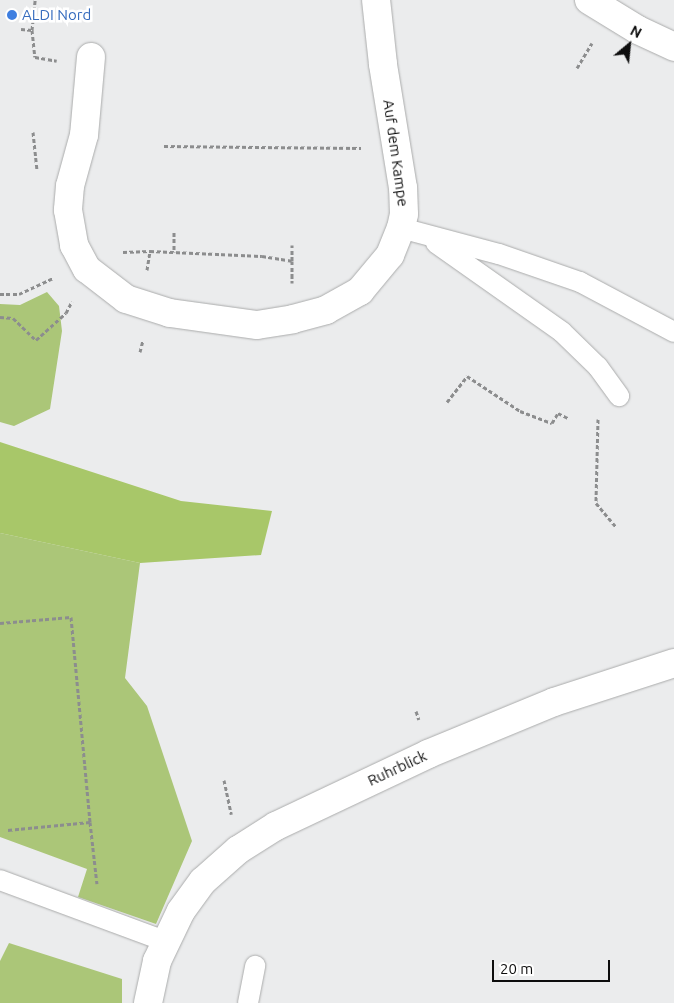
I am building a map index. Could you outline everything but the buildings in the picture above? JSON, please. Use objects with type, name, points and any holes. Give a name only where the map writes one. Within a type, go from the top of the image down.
[{"type":"street","name":"Auf dem Kampe","points":[[90,61],[82,148],[70,186],[68,210],[74,245],[87,269],[110,289],[142,306],[209,320],[257,325],[293,319],[326,310],[360,291],[390,255],[413,232],[404,214],[403,188],[376,0]]},
{"type":"street","points":[[589,0],[638,30],[674,47]]},
{"type":"street","name":"Ruhrblick","points":[[148,1003],[164,941],[181,911],[203,881],[238,850],[276,826],[395,768],[546,705],[674,663]]},
{"type":"lane","points":[[413,232],[498,254],[580,282],[674,332]]},
{"type":"lane","points":[[413,232],[562,332],[598,367],[619,396]]},
{"type":"lane","points":[[0,880],[102,920],[164,941]]},
{"type":"lane","points":[[248,1003],[255,966]]},
{"type":"path","points":[[35,0],[32,30],[35,57],[90,61]]},
{"type":"path","points":[[21,29],[32,30]]},
{"type":"path","points":[[164,146],[397,149]]},
{"type":"path","points":[[174,232],[174,252]]},
{"type":"path","points":[[292,245],[293,319]]},
{"type":"path","points":[[142,306],[150,251],[262,256],[292,261]]},
{"type":"path","points":[[0,294],[19,294],[52,278],[87,269]]},
{"type":"path","points":[[0,317],[14,318],[36,340],[66,313],[87,269]]},
{"type":"path","points":[[446,402],[467,376],[520,411],[552,423],[558,413],[568,418]]},
{"type":"path","points":[[596,413],[596,503],[616,527]]},
{"type":"path","points":[[0,623],[71,617],[90,822],[102,920]]},
{"type":"path","points":[[7,830],[90,822]]},
{"type":"green space","points":[[47,292],[59,306],[62,331],[50,409],[14,426],[0,422],[0,304],[20,305]]},
{"type":"green space","points":[[0,442],[181,501],[272,511],[261,555],[140,563],[0,533]]},
{"type":"green space","points":[[0,533],[140,563],[125,678],[147,706],[192,841],[156,924],[78,897],[87,869],[0,837]]},
{"type":"green space","points":[[9,943],[122,979],[122,1003],[0,1003],[0,961]]},
{"type":"place","name":"ALDI Nord","points":[[12,15]]}]
